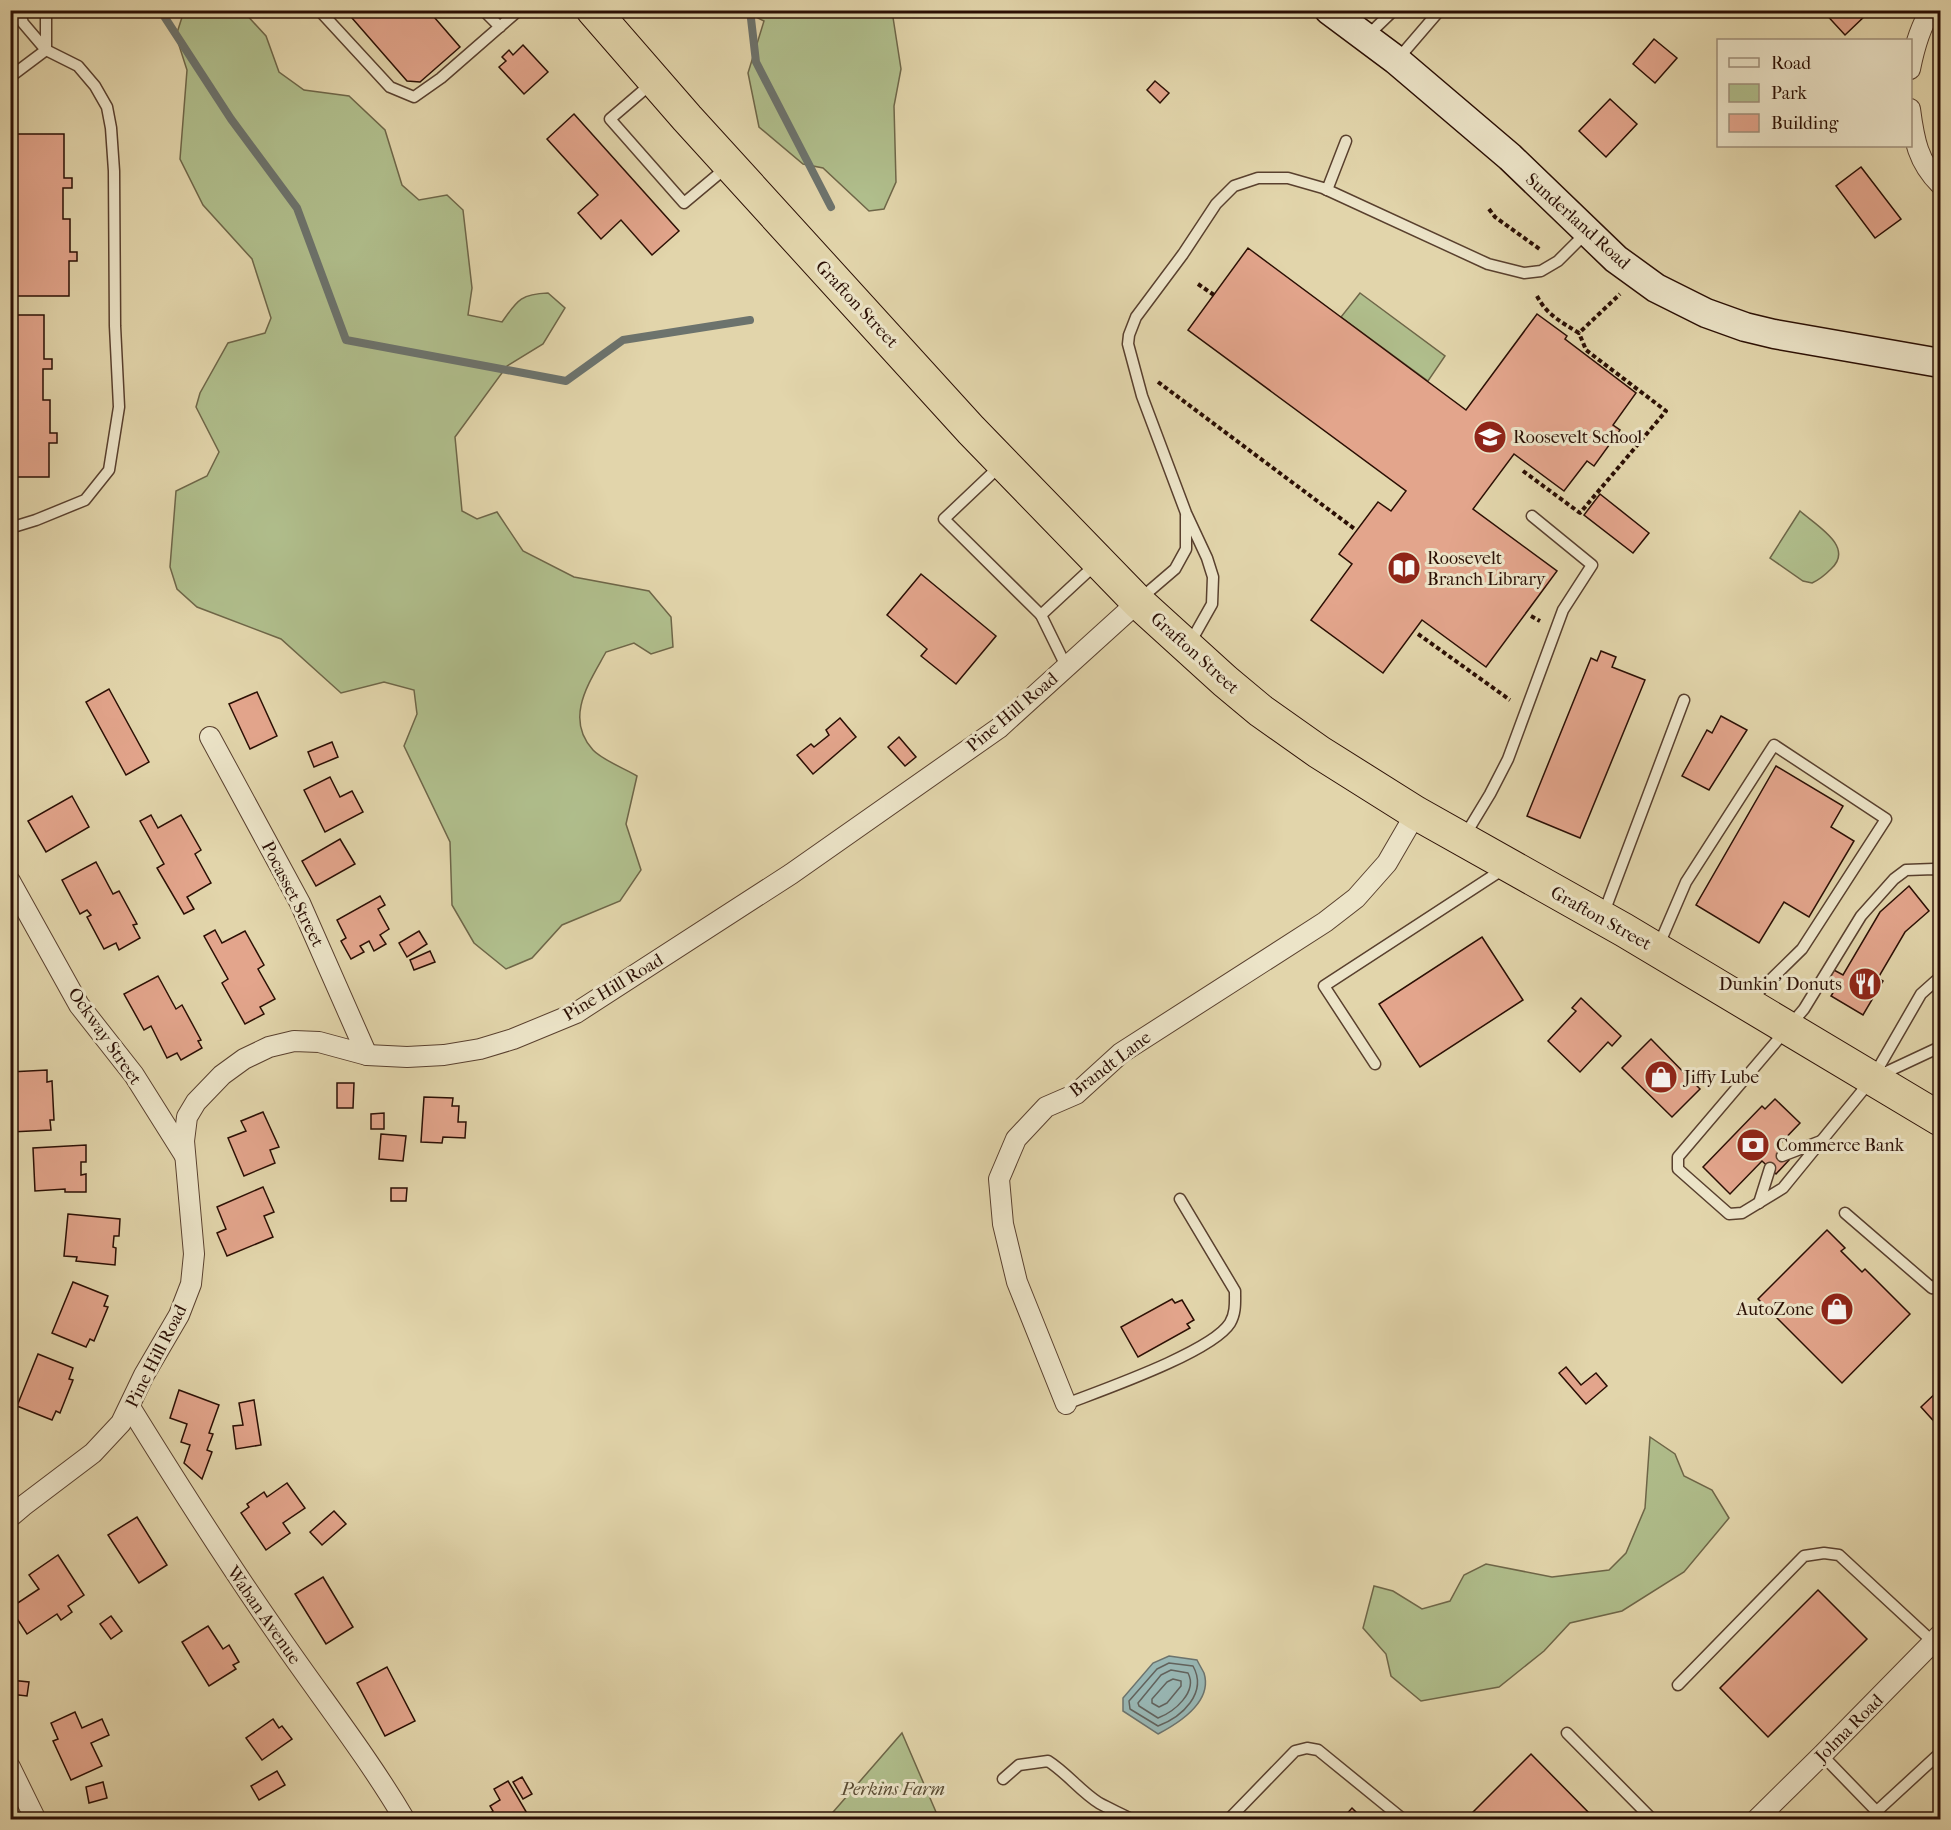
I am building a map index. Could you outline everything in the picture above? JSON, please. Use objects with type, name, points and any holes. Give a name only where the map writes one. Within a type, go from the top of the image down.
[{"type":"highway","name":"Grafton Street","points":[[593,10],[730,165],[1003,463],[1138,602],[1187,648],[1271,718],[1319,752],[1416,813],[1657,950],[1941,1119]]},
{"type":"street","name":"Sunderland Road","points":[[1329,10],[1396,60],[1510,157],[1616,259],[1656,288],[1706,313],[1745,327],[1941,363]]},
{"type":"street","points":[[1912,66],[1925,20],[1931,10]]},
{"type":"street","points":[[1912,116],[1920,157],[1928,172],[1941,184]]},
{"type":"street","name":"Pine Hill Road","points":[[10,1517],[93,1453],[122,1423],[144,1375],[179,1315],[191,1284],[194,1254],[184,1141],[187,1117],[196,1102],[222,1074],[268,1047],[294,1041],[319,1042],[368,1054],[425,1056],[480,1049],[513,1039],[576,1013],[791,874],[999,728],[1138,602]]},
{"type":"street","name":"Pocasset Street","points":[[210,737],[300,903],[368,1054]]},
{"type":"street","name":"Brandt Lane","points":[[1066,1404],[1017,1282],[1003,1224],[999,1179],[1016,1139],[1046,1107],[1076,1094],[1119,1054],[1325,922],[1356,898],[1387,863],[1416,813]]},
{"type":"street","name":"Ockway Street","points":[[10,880],[79,1005],[134,1075],[186,1156]]},
{"type":"street","name":"Waban Avenue","points":[[130,1407],[221,1553],[370,1763],[405,1820]]},
{"type":"street","name":"Jolma Road","points":[[1756,1820],[1937,1638]]},
{"type":"street","points":[[10,1767],[36,1820]]},
{"type":"lane","points":[[10,528],[85,500],[109,470],[118,416],[119,380],[116,326],[116,223],[111,128],[107,107],[95,86],[78,66],[46,50],[23,22],[19,10]]},
{"type":"lane","points":[[46,10],[46,50]]},
{"type":"lane","points":[[319,10],[390,87],[414,97],[441,78],[519,10]]},
{"type":"lane","points":[[483,10],[500,27]]},
{"type":"lane","points":[[1366,38],[1394,10]]},
{"type":"lane","points":[[1396,60],[1440,10]]},
{"type":"lane","points":[[10,77],[46,50]]},
{"type":"lane","points":[[654,81],[610,119],[684,203],[730,165]]},
{"type":"lane","points":[[1327,190],[1346,141]]},
{"type":"lane","points":[[1187,648],[1212,604],[1213,577],[1142,396],[1128,344],[1136,317],[1183,254],[1216,204],[1234,186],[1258,178],[1288,178],[1327,190],[1488,264],[1524,273],[1540,271],[1558,261],[1587,232]]},
{"type":"lane","points":[[1003,463],[945,519],[1041,615],[1066,666]]},
{"type":"lane","points":[[1138,602],[1175,569],[1186,549],[1186,513]]},
{"type":"lane","points":[[1462,840],[1508,759],[1563,610],[1592,565],[1532,516]]},
{"type":"lane","points":[[1041,615],[1099,561]]},
{"type":"lane","points":[[1602,918],[1684,700]]},
{"type":"lane","points":[[1657,950],[1686,882],[1774,745],[1886,819],[1802,949],[1746,1003]]},
{"type":"lane","points":[[1375,1064],[1324,986],[1507,866]]},
{"type":"lane","points":[[1941,871],[1906,870],[1894,879],[1861,916],[1804,1009],[1678,1157],[1678,1169],[1729,1214],[1742,1213],[1783,1188],[1872,1079],[1921,994],[1941,977]]},
{"type":"lane","points":[[1872,1079],[1941,1047]]},
{"type":"lane","points":[[1782,1156],[1822,1140]]},
{"type":"lane","points":[[1759,1203],[1770,1168]]},
{"type":"lane","points":[[1066,1404],[1155,1369],[1196,1348],[1223,1331],[1231,1322],[1236,1305],[1235,1291],[1180,1199]]},
{"type":"lane","points":[[1845,1213],[1932,1288],[1941,1282]]},
{"type":"lane","points":[[1678,1685],[1804,1556],[1814,1553],[1839,1555],[1937,1638]]},
{"type":"lane","points":[[1567,1733],[1653,1820]]},
{"type":"lane","points":[[1228,1820],[1294,1751],[1307,1749],[1318,1750],[1404,1820]]},
{"type":"lane","points":[[1822,1755],[1878,1817],[1941,1753]]},
{"type":"lane","points":[[1003,1779],[1019,1765],[1048,1761],[1062,1770],[1099,1803],[1133,1820]]},
{"type":"path","points":[[1489,209],[1495,217],[1541,250]]},
{"type":"path","points":[[1198,284],[1214,295]]},
{"type":"path","points":[[1579,333],[1620,293]]},
{"type":"path","points":[[1523,471],[1580,513],[1666,411],[1586,350],[1579,333],[1552,316],[1542,306],[1537,296]]},
{"type":"path","points":[[1158,382],[1356,530]]},
{"type":"path","points":[[1418,634],[1526,711]]},
{"type":"green space","points":[[184,11],[243,11],[266,36],[279,72],[304,90],[349,96],[385,130],[402,185],[419,200],[447,195],[463,210],[472,288],[468,315],[502,322],[520,300],[531,295],[548,293],[565,308],[543,344],[507,366],[455,437],[462,511],[477,519],[497,512],[523,551],[574,577],[649,591],[671,617],[673,647],[651,654],[634,643],[606,652],[587,688],[580,713],[580,726],[593,750],[608,761],[637,776],[626,824],[641,870],[620,901],[562,925],[532,958],[506,969],[474,943],[452,905],[450,842],[404,746],[417,714],[414,690],[384,682],[341,693],[281,639],[197,607],[177,589],[170,567],[176,491],[207,476],[219,452],[196,407],[200,393],[228,343],[265,333],[271,318],[252,259],[203,205],[180,159],[187,70],[176,36]]},
{"type":"green space","points":[[747,11],[892,11],[901,69],[894,106],[896,182],[884,209],[869,211],[823,168],[803,164],[759,127],[748,73],[764,21]]},
{"type":"green space","points":[[1360,293],[1445,356],[1428,381],[1341,317]]},
{"type":"green space","points":[[1800,511],[1831,537],[1839,553],[1831,569],[1812,583],[1803,581],[1770,558]]},
{"type":"green space","points":[[1650,1437],[1675,1454],[1684,1476],[1712,1490],[1729,1518],[1684,1572],[1622,1611],[1570,1623],[1544,1651],[1499,1687],[1421,1701],[1391,1676],[1386,1654],[1363,1628],[1374,1586],[1393,1591],[1422,1609],[1450,1601],[1464,1575],[1486,1564],[1552,1577],[1609,1570],[1626,1553],[1645,1508]]},
{"type":"green space","name":"Perkins Farm","points":[[902,1733],[939,1819],[827,1819]]},
{"type":"water","points":[[1169,1656],[1197,1660],[1204,1673],[1204,1693],[1184,1718],[1158,1734],[1123,1711],[1123,1698],[1153,1663]]},
{"type":"building","points":[[345,10],[428,10],[460,47],[420,82],[407,81]]},
{"type":"building","points":[[1822,10],[1868,10],[1869,12],[1845,35]]},
{"type":"building","points":[[1654,39],[1677,58],[1655,83],[1633,64]]},
{"type":"building","points":[[523,45],[548,72],[524,94],[499,67],[506,61],[502,57],[509,50],[513,55]]},
{"type":"building","points":[[1155,81],[1169,93],[1160,103],[1147,90]]},
{"type":"building","points":[[1610,99],[1637,124],[1606,157],[1579,131]]},
{"type":"building","points":[[574,114],[679,231],[652,255],[621,220],[601,239],[578,213],[598,195],[547,139]]},
{"type":"building","points":[[10,134],[64,134],[64,178],[72,178],[72,188],[63,188],[63,219],[70,219],[70,252],[77,252],[77,261],[69,261],[69,296],[10,296]]},
{"type":"building","points":[[1861,167],[1901,219],[1875,238],[1836,186]]},
{"type":"building","points":[[1248,248],[1466,410],[1537,314],[1567,336],[1565,339],[1636,393],[1613,425],[1620,430],[1594,466],[1587,461],[1564,491],[1514,454],[1473,509],[1557,571],[1486,667],[1422,620],[1383,673],[1311,620],[1352,564],[1339,554],[1378,502],[1391,511],[1406,491],[1188,330]]},
{"type":"building","points":[[10,315],[44,315],[44,359],[52,359],[52,369],[43,369],[43,400],[50,400],[50,433],[57,433],[57,443],[49,443],[49,477],[10,477]]},
{"type":"building","points":[[1600,494],[1649,533],[1633,553],[1584,515]]},
{"type":"building","points":[[921,574],[996,636],[956,684],[921,656],[927,649],[887,615]]},
{"type":"building","points":[[1601,651],[1616,657],[1612,667],[1645,680],[1580,838],[1527,816],[1591,658],[1597,661]]},
{"type":"building","points":[[109,689],[149,762],[126,775],[86,702]]},
{"type":"building","points":[[257,692],[277,736],[250,749],[229,704]]},
{"type":"building","points":[[1721,716],[1747,730],[1709,790],[1682,776],[1707,730],[1712,733]]},
{"type":"building","points":[[840,718],[856,737],[813,774],[797,755],[811,744],[814,747],[829,735],[826,730]]},
{"type":"building","points":[[899,737],[916,757],[905,766],[888,747]]},
{"type":"building","points":[[332,742],[338,757],[314,767],[308,752]]},
{"type":"building","points":[[1776,766],[1843,806],[1831,827],[1854,841],[1809,917],[1784,902],[1759,943],[1696,905]]},
{"type":"building","points":[[330,777],[340,797],[352,791],[363,812],[325,832],[304,790]]},
{"type":"building","points":[[72,796],[89,827],[46,852],[28,821]]},
{"type":"building","points":[[151,815],[158,828],[181,815],[201,850],[195,854],[211,883],[187,897],[194,909],[184,914],[157,868],[164,864],[140,821]]},
{"type":"building","points":[[340,839],[355,864],[316,886],[302,861]]},
{"type":"building","points":[[96,862],[113,894],[119,891],[137,924],[133,925],[140,938],[119,950],[116,943],[104,949],[87,917],[91,915],[87,910],[80,914],[62,880]]},
{"type":"building","points":[[1909,886],[1929,911],[1905,932],[1878,978],[1883,981],[1863,1015],[1831,996],[1836,988],[1826,983],[1834,970],[1843,975],[1880,912]]},
{"type":"building","points":[[380,896],[385,905],[378,909],[389,929],[380,935],[386,944],[374,951],[369,941],[360,946],[364,952],[351,959],[341,941],[346,938],[337,920]]},
{"type":"building","points":[[215,930],[222,943],[245,931],[264,965],[258,969],[275,999],[260,1007],[264,1014],[245,1024],[222,983],[228,979],[204,936]]},
{"type":"building","points":[[419,931],[427,944],[407,957],[399,943]]},
{"type":"building","points":[[1482,937],[1523,1000],[1420,1067],[1379,1004]]},
{"type":"building","points":[[430,951],[435,962],[414,970],[410,960]]},
{"type":"building","points":[[158,976],[176,1009],[182,1005],[201,1040],[198,1041],[202,1048],[181,1060],[177,1053],[167,1058],[151,1026],[144,1030],[124,994]]},
{"type":"building","points":[[1581,998],[1621,1036],[1612,1046],[1608,1042],[1580,1072],[1548,1041],[1576,1011],[1572,1008]]},
{"type":"building","points":[[1651,1039],[1700,1089],[1672,1117],[1622,1068]]},
{"type":"building","points":[[47,1070],[47,1082],[52,1081],[54,1120],[50,1120],[51,1130],[11,1132],[10,1072]]},
{"type":"building","points":[[337,1083],[354,1083],[353,1108],[337,1108]]},
{"type":"building","points":[[424,1097],[453,1098],[452,1106],[459,1106],[458,1122],[466,1122],[465,1138],[443,1137],[442,1143],[421,1142]]},
{"type":"building","points":[[1775,1099],[1800,1123],[1776,1148],[1789,1160],[1776,1174],[1762,1161],[1730,1194],[1703,1167],[1762,1106],[1765,1109]]},
{"type":"building","points":[[263,1112],[279,1147],[270,1150],[275,1163],[244,1176],[228,1138],[246,1131],[241,1121]]},
{"type":"building","points":[[384,1113],[384,1129],[371,1129],[371,1114]]},
{"type":"building","points":[[381,1134],[406,1136],[403,1161],[379,1159]]},
{"type":"building","points":[[86,1145],[86,1162],[81,1162],[81,1175],[86,1174],[86,1192],[65,1192],[65,1189],[35,1191],[33,1148]]},
{"type":"building","points":[[263,1187],[274,1212],[264,1216],[273,1237],[227,1256],[217,1233],[226,1229],[217,1207]]},
{"type":"building","points":[[391,1188],[407,1188],[406,1201],[391,1201]]},
{"type":"building","points":[[68,1214],[120,1219],[119,1236],[114,1236],[115,1265],[76,1261],[77,1257],[64,1256]]},
{"type":"building","points":[[1827,1230],[1845,1248],[1841,1251],[1862,1272],[1865,1269],[1910,1314],[1842,1383],[1758,1299]]},
{"type":"building","points":[[73,1282],[108,1296],[104,1306],[108,1307],[94,1341],[90,1339],[86,1347],[52,1333]]},
{"type":"building","points":[[1172,1299],[1175,1303],[1182,1300],[1194,1320],[1187,1324],[1190,1328],[1138,1357],[1121,1327]]},
{"type":"building","points":[[38,1354],[73,1368],[69,1379],[73,1380],[60,1413],[56,1411],[52,1420],[17,1406]]},
{"type":"building","points":[[1566,1367],[1581,1385],[1596,1373],[1607,1386],[1586,1404],[1559,1373]]},
{"type":"building","points":[[1940,1389],[1940,1428],[1921,1407]]},
{"type":"building","points":[[179,1390],[219,1405],[209,1433],[213,1434],[207,1450],[212,1452],[202,1479],[184,1463],[190,1445],[181,1442],[187,1424],[170,1418]]},
{"type":"building","points":[[254,1400],[261,1445],[236,1449],[233,1426],[243,1425],[239,1403]]},
{"type":"building","points":[[287,1483],[305,1508],[283,1523],[290,1533],[266,1550],[241,1513],[249,1507],[247,1504],[264,1492],[267,1497]]},
{"type":"building","points":[[334,1511],[346,1524],[322,1545],[310,1532]]},
{"type":"building","points":[[137,1517],[167,1565],[139,1583],[108,1535]]},
{"type":"building","points":[[58,1555],[84,1595],[68,1606],[72,1612],[61,1620],[57,1614],[27,1634],[10,1608],[39,1589],[29,1575]]},
{"type":"building","points":[[323,1577],[353,1627],[326,1644],[295,1594]]},
{"type":"building","points":[[1818,1590],[1867,1639],[1768,1737],[1720,1688]]},
{"type":"building","points":[[111,1616],[122,1631],[111,1639],[100,1624]]},
{"type":"building","points":[[208,1626],[223,1649],[229,1645],[239,1662],[233,1665],[236,1669],[209,1686],[182,1642]]},
{"type":"building","points":[[387,1667],[415,1721],[385,1736],[357,1683]]},
{"type":"building","points":[[10,1680],[29,1682],[27,1696],[10,1694]]},
{"type":"building","points":[[75,1712],[82,1728],[102,1719],[109,1735],[91,1743],[102,1766],[71,1780],[53,1741],[58,1739],[51,1723]]},
{"type":"building","points":[[273,1719],[279,1728],[282,1726],[292,1739],[262,1760],[246,1738]]},
{"type":"building","points":[[1531,1754],[1596,1820],[1465,1820]]},
{"type":"building","points":[[277,1771],[285,1785],[259,1800],[251,1786]]},
{"type":"building","points":[[522,1777],[532,1794],[523,1799],[513,1782]]},
{"type":"building","points":[[508,1781],[531,1820],[490,1820],[488,1815],[493,1811],[490,1806],[500,1800],[494,1789]]},
{"type":"building","points":[[103,1782],[107,1798],[89,1803],[86,1787]]},
{"type":"building","points":[[1352,1808],[1364,1820],[1341,1820]]},
{"type":"waterway","points":[[160,10],[231,119],[297,208],[346,340],[566,381],[623,340],[750,320]]},
{"type":"waterway","points":[[750,10],[756,62],[831,207]]},
{"type":"place","name":"Roosevelt School","points":[[1490,437]]},
{"type":"place","name":"Roosevelt Branch Library","points":[[1404,568]]},
{"type":"place","name":"Dunkin' Donuts","points":[[1865,984]]},
{"type":"place","name":"Jiffy Lube","points":[[1661,1077]]},
{"type":"place","name":"Commerce Bank","points":[[1753,1145]]},
{"type":"place","name":"AutoZone","points":[[1837,1309]]}]
